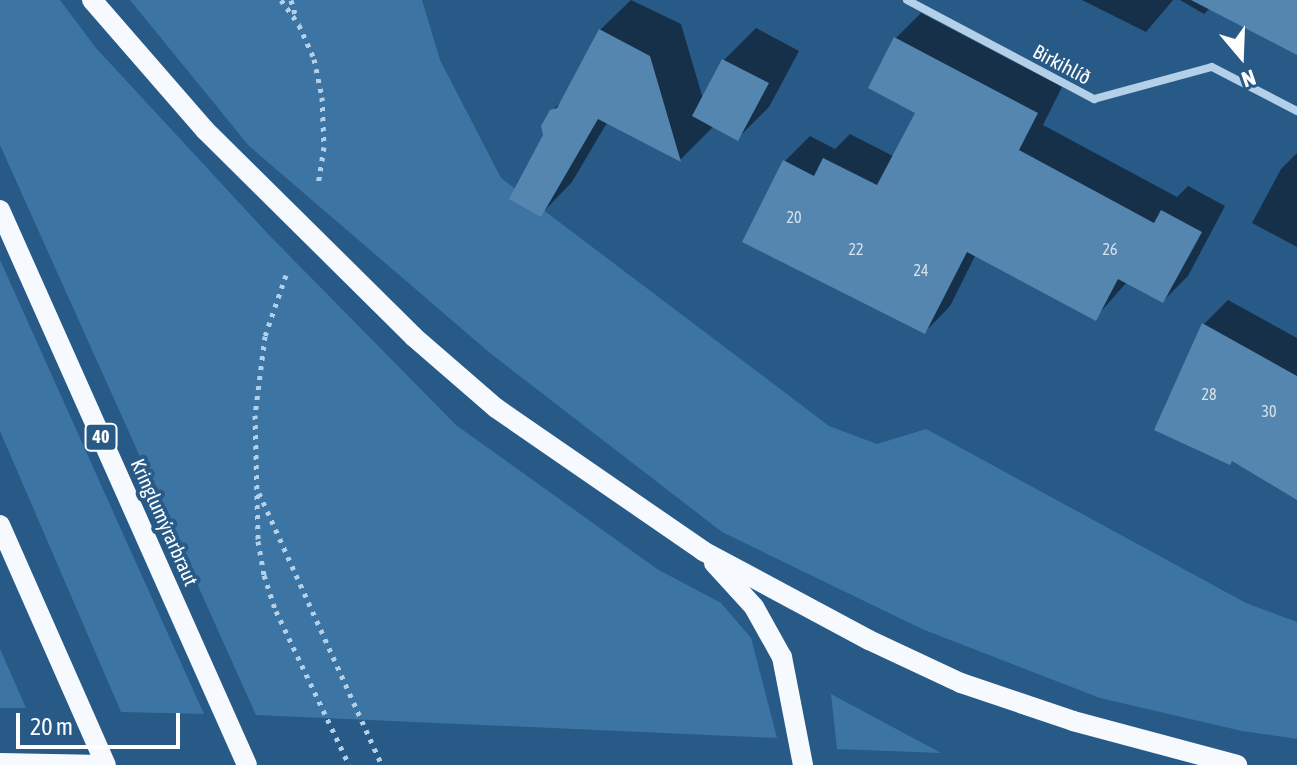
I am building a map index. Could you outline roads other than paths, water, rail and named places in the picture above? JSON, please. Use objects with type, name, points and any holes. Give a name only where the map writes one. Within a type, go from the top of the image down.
[{"type":"main road","points":[[92,0],[205,130],[414,337],[496,408],[703,551],[869,640],[961,683],[1073,721],[1237,765]]},
{"type":"main road","name":"Kringlumýrarbraut","points":[[0,210],[247,765]]},
{"type":"main road","points":[[0,525],[104,765],[0,763]]},
{"type":"main road","points":[[703,551],[754,607],[782,657],[803,765]]},
{"type":"street","name":"Birkihlíð","points":[[907,0],[1094,99],[1212,67],[1297,111]]}]
